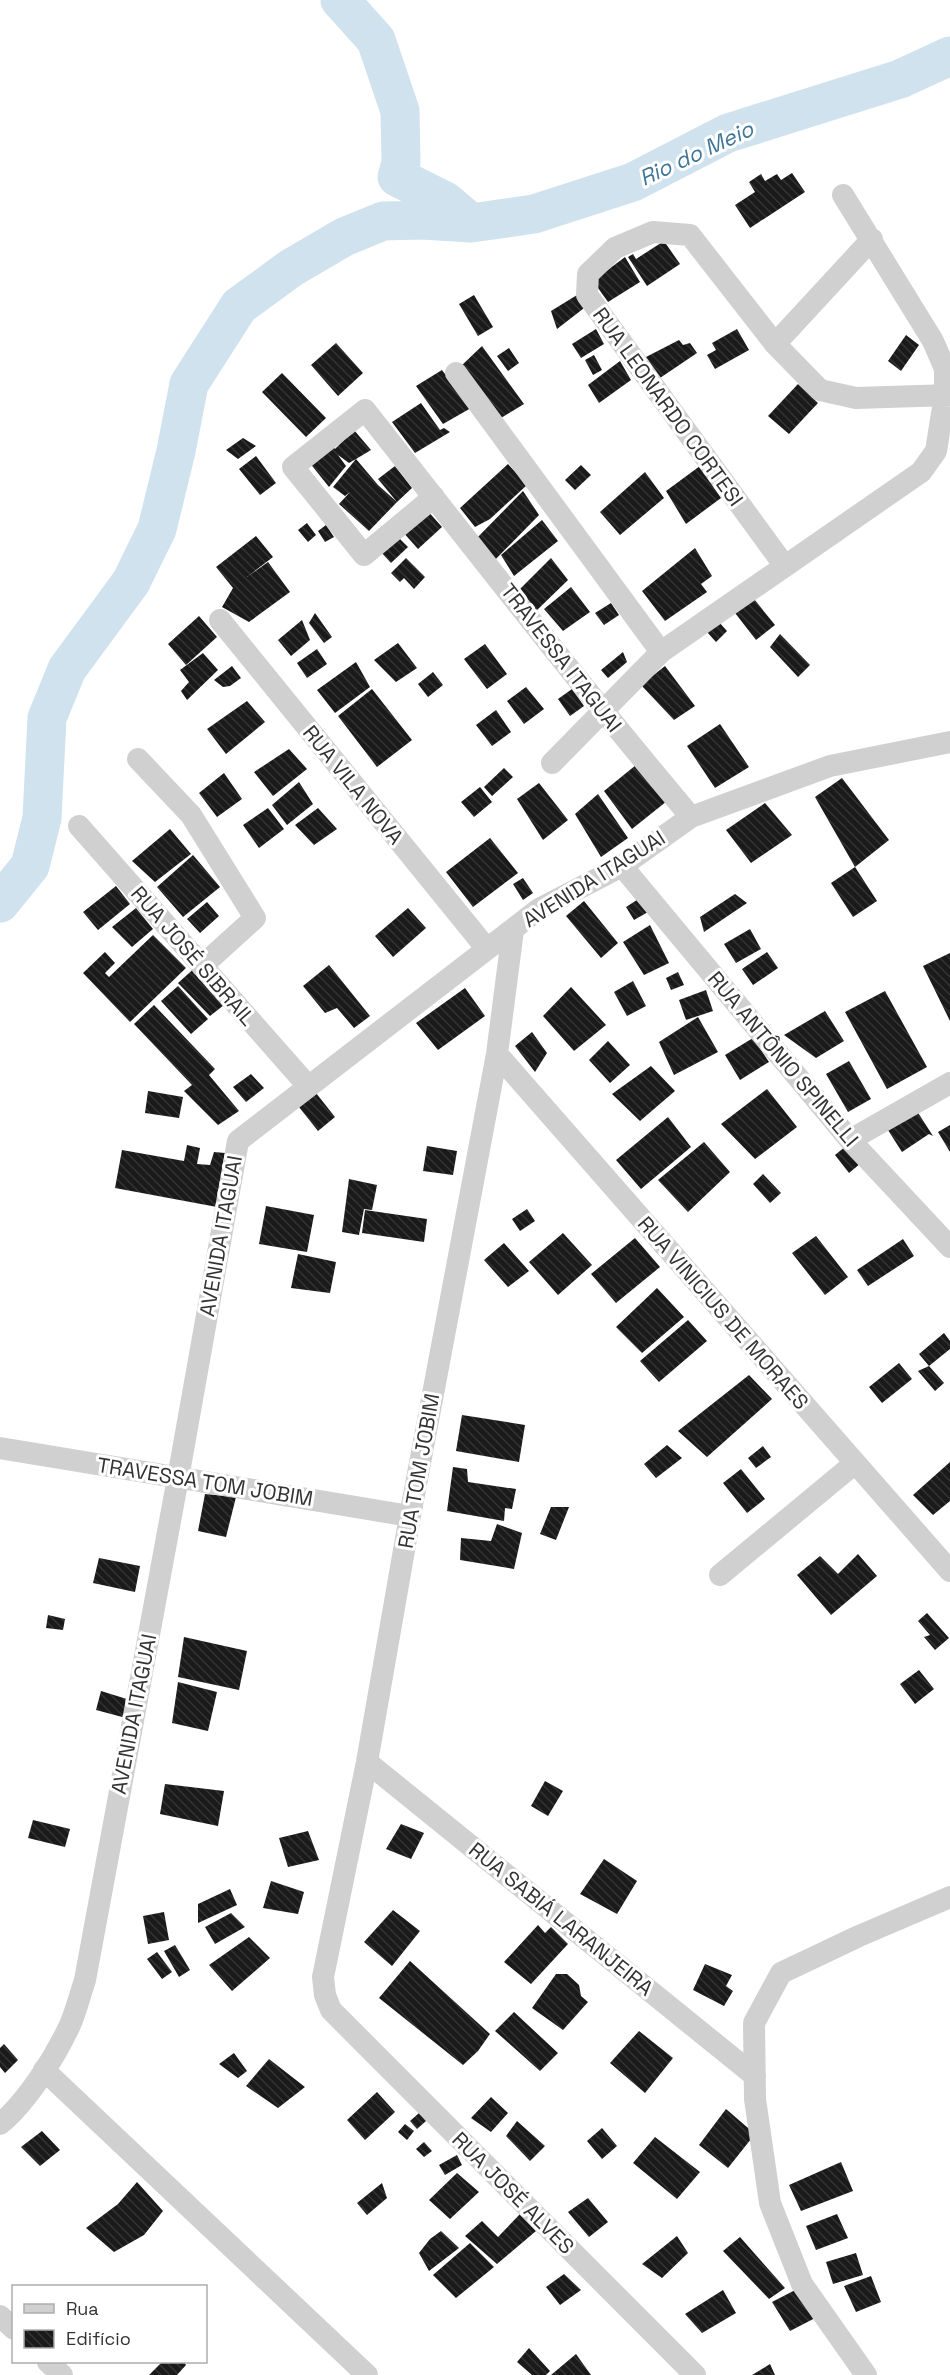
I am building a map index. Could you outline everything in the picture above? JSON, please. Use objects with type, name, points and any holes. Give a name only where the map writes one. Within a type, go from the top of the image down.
[{"type":"street","points":[[552,763],[661,652],[921,472],[936,451],[947,395],[945,369],[933,341],[843,195]]},
{"type":"street","name":"RUA LEONARDO CORTESI","points":[[784,565],[587,295],[588,274],[615,248],[653,232],[690,235],[775,344],[820,390],[856,398],[947,395]]},
{"type":"street","points":[[775,344],[872,239]]},
{"type":"street","points":[[456,373],[661,652]]},
{"type":"street","name":"TRAVESSA ITAGUAI","points":[[434,497],[364,555],[293,467],[365,410],[434,497],[602,711],[691,817]]},
{"type":"street","name":"RUA VILA NOVA","points":[[220,620],[487,949]]},
{"type":"street","name":"AVENIDA ITAGUAI","points":[[0,2124],[11,2115],[44,2070],[70,2025],[85,1980],[178,1478],[237,1141],[540,909],[622,866],[691,817],[830,765],[950,741]]},
{"type":"street","points":[[138,759],[191,815],[255,918],[202,966]]},
{"type":"street","name":"RUA JOSÉ SIBRAIL","points":[[79,826],[308,1086]]},
{"type":"street","name":"RUA ANTÔNIO SPINELLI","points":[[622,866],[850,1140],[950,1247]]},
{"type":"street","name":"RUA TOM JOBIM","points":[[331,2010],[325,1995],[323,1977],[367,1762],[496,1054],[513,930]]},
{"type":"street","name":"RUA VINICIUS DE MORAES","points":[[496,1054],[950,1571]]},
{"type":"street","points":[[850,1140],[950,1083]]},
{"type":"street","name":"TRAVESSA TOM JOBIM","points":[[0,1448],[410,1516]]},
{"type":"street","points":[[720,1575],[854,1464]]},
{"type":"street","name":"RUA SABIÁ LARANJEIRA","points":[[367,1762],[755,2076]]},
{"type":"street","points":[[866,2375],[802,2284],[770,2203],[755,2100],[754,2023],[781,1973],[950,1897]]},
{"type":"street","name":"RUA JOSÉ ALVES","points":[[331,2010],[695,2375]]},
{"type":"street","points":[[44,2070],[367,2375]]},
{"type":"street","points":[[0,2316],[12,2327]]},
{"type":"street","points":[[50,2363],[62,2375]]},
{"type":"building","points":[[792,173],[805,192],[750,228],[735,205],[755,192],[749,182],[761,174],[765,181],[777,174],[781,180]]},
{"type":"building","points":[[664,241],[680,264],[647,286],[628,257],[633,254],[636,259]]},
{"type":"building","points":[[625,257],[640,282],[608,302],[593,281]]},
{"type":"building","points":[[474,295],[493,327],[478,336],[459,304]]},
{"type":"building","points":[[577,295],[588,305],[557,329],[551,311]]},
{"type":"building","points":[[596,329],[604,344],[581,358],[572,344]]},
{"type":"building","points":[[737,329],[749,350],[715,369],[707,355],[716,350],[712,343]]},
{"type":"building","points":[[906,335],[919,345],[901,371],[888,361]]},
{"type":"building","points":[[679,340],[683,345],[690,343],[697,353],[660,378],[646,357]]},
{"type":"building","points":[[336,343],[363,373],[338,396],[311,365]]},
{"type":"building","points":[[482,346],[524,404],[496,421],[460,367]]},
{"type":"building","points":[[509,348],[519,363],[508,371],[497,356]]},
{"type":"building","points":[[594,355],[602,370],[593,375],[585,360]]},
{"type":"building","points":[[620,361],[631,380],[599,403],[588,385]]},
{"type":"building","points":[[442,370],[471,408],[443,424],[416,386]]},
{"type":"building","points":[[282,373],[326,418],[306,437],[262,392]]},
{"type":"building","points":[[798,384],[818,403],[789,434],[768,416]]},
{"type":"building","points":[[421,403],[440,430],[444,428],[450,432],[415,453],[392,422]]},
{"type":"building","points":[[354,430],[371,450],[349,463],[338,455],[346,466],[329,487],[309,462],[331,443],[335,449]]},
{"type":"building","points":[[243,438],[256,446],[238,459],[226,450]]},
{"type":"building","points":[[256,456],[276,483],[260,495],[239,469]]},
{"type":"building","points":[[356,459],[378,485],[397,502],[369,531],[339,504],[350,492],[345,496],[333,487]]},
{"type":"building","points":[[508,464],[527,485],[490,519],[475,527],[460,508]]},
{"type":"building","points":[[581,465],[591,475],[575,490],[565,480]]},
{"type":"building","points":[[395,466],[412,488],[397,502],[378,479]]},
{"type":"building","points":[[700,466],[721,498],[686,524],[666,491]]},
{"type":"building","points":[[645,472],[664,498],[620,535],[600,512]]},
{"type":"building","points":[[523,491],[539,515],[492,563],[474,541]]},
{"type":"building","points":[[426,509],[442,527],[418,549],[402,531]]},
{"type":"building","points":[[542,520],[558,541],[514,576],[501,555]]},
{"type":"building","points":[[307,523],[316,535],[308,542],[298,530]]},
{"type":"building","points":[[326,525],[334,537],[325,542],[318,531]]},
{"type":"building","points":[[256,536],[273,557],[247,577],[268,562],[290,592],[249,622],[222,607],[233,588],[216,567]]},
{"type":"building","points":[[397,536],[408,547],[391,563],[380,551]]},
{"type":"building","points":[[695,548],[712,576],[701,584],[707,592],[665,621],[642,591]]},
{"type":"building","points":[[406,558],[425,577],[414,589],[404,578],[400,582],[391,573]]},
{"type":"building","points":[[551,558],[568,580],[534,613],[517,592]]},
{"type":"building","points":[[571,587],[590,612],[563,631],[544,609]]},
{"type":"building","points":[[750,594],[775,625],[756,640],[732,609]]},
{"type":"building","points":[[611,603],[619,615],[604,625],[595,613]]},
{"type":"building","points":[[315,613],[332,637],[324,643],[309,623]]},
{"type":"building","points":[[199,616],[217,637],[186,665],[168,644]]},
{"type":"building","points":[[302,620],[310,640],[291,656],[278,640]]},
{"type":"building","points":[[718,621],[727,631],[716,642],[707,632]]},
{"type":"building","points":[[780,634],[810,665],[798,677],[770,647]]},
{"type":"building","points":[[398,643],[417,668],[396,682],[374,660]]},
{"type":"building","points":[[485,644],[507,674],[487,689],[464,659]]},
{"type":"building","points":[[317,649],[327,664],[307,678],[297,663]]},
{"type":"building","points":[[623,652],[627,662],[608,678],[601,670]]},
{"type":"building","points":[[203,653],[218,670],[187,700],[181,691],[189,682],[180,670]]},
{"type":"building","points":[[356,662],[370,687],[335,713],[317,690]]},
{"type":"building","points":[[232,666],[241,678],[230,686],[223,687],[214,680]]},
{"type":"building","points":[[665,666],[695,706],[674,720],[641,685]]},
{"type":"building","points":[[433,672],[443,685],[428,697],[418,684]]},
{"type":"building","points":[[526,687],[544,709],[524,724],[507,701]]},
{"type":"building","points":[[372,689],[412,740],[377,767],[338,716]]},
{"type":"building","points":[[572,689],[584,706],[570,716],[558,699]]},
{"type":"building","points":[[247,701],[265,722],[226,754],[207,729]]},
{"type":"building","points":[[496,710],[511,732],[492,746],[476,725]]},
{"type":"building","points":[[720,724],[749,767],[715,788],[687,746]]},
{"type":"building","points":[[289,749],[307,769],[273,796],[254,772]]},
{"type":"building","points":[[636,765],[667,801],[632,829],[604,791]]},
{"type":"building","points":[[504,768],[513,777],[492,796],[484,787]]},
{"type":"building","points":[[224,773],[242,799],[217,817],[199,793]]},
{"type":"building","points":[[842,778],[889,840],[855,867],[815,797]]},
{"type":"building","points":[[299,782],[313,804],[287,825],[272,805]]},
{"type":"building","points":[[539,783],[568,820],[543,840],[517,799]]},
{"type":"building","points":[[480,787],[492,802],[474,817],[461,802]]},
{"type":"building","points":[[598,794],[628,838],[601,857],[575,814]]},
{"type":"building","points":[[765,803],[792,835],[751,863],[726,830]]},
{"type":"building","points":[[268,808],[284,829],[259,848],[243,825]]},
{"type":"building","points":[[318,808],[337,829],[314,845],[295,825]]},
{"type":"building","points":[[170,829],[191,854],[155,882],[132,861]]},
{"type":"building","points":[[490,838],[518,873],[473,907],[446,872]]},
{"type":"building","points":[[193,855],[220,887],[183,917],[157,887]]},
{"type":"building","points":[[855,867],[877,901],[853,917],[831,883]]},
{"type":"building","points":[[523,878],[533,893],[523,900],[513,884]]},
{"type":"building","points":[[116,886],[130,904],[98,930],[83,912]]},
{"type":"building","points":[[735,894],[747,903],[704,932],[700,917]]},
{"type":"building","points":[[640,898],[648,912],[634,920],[626,907]]},
{"type":"building","points":[[584,901],[618,943],[601,958],[566,916]]},
{"type":"building","points":[[207,902],[219,916],[200,933],[187,919]]},
{"type":"building","points":[[136,908],[153,929],[132,947],[112,927]]},
{"type":"building","points":[[408,908],[426,928],[393,957],[375,936]]},
{"type":"building","points":[[650,925],[669,963],[644,975],[623,942]]},
{"type":"building","points":[[750,929],[761,949],[736,963],[724,944]]},
{"type":"building","points":[[153,935],[186,968],[130,1022],[83,973],[105,952],[115,963],[105,973],[109,977]]},
{"type":"building","points":[[767,952],[778,968],[753,985],[742,969]]},
{"type":"building","points":[[950,953],[950,1021],[923,966]]},
{"type":"building","points":[[198,965],[229,1001],[210,1016],[178,983]]},
{"type":"building","points":[[329,965],[370,1016],[354,1028],[337,1008],[325,1013],[303,986]]},
{"type":"building","points":[[678,972],[684,985],[671,990],[666,978]]},
{"type":"building","points":[[633,981],[646,1006],[627,1016],[614,992]]},
{"type":"building","points":[[178,986],[208,1019],[191,1034],[161,1001]]},
{"type":"building","points":[[571,987],[606,1025],[574,1051],[543,1016]]},
{"type":"building","points":[[465,988],[485,1016],[438,1050],[416,1023]]},
{"type":"building","points":[[706,990],[713,1011],[686,1020],[679,1000]]},
{"type":"building","points":[[885,991],[927,1067],[887,1089],[845,1012]]},
{"type":"building","points":[[154,1005],[215,1069],[209,1075],[239,1111],[218,1125],[184,1091],[192,1085],[134,1024]]},
{"type":"building","points":[[825,1011],[844,1041],[816,1058],[784,1035]]},
{"type":"building","points":[[698,1017],[718,1052],[674,1075],[659,1042]]},
{"type":"building","points":[[532,1032],[547,1053],[535,1072],[515,1046]]},
{"type":"building","points":[[753,1038],[769,1062],[740,1080],[725,1055]]},
{"type":"building","points":[[608,1041],[630,1065],[610,1083],[589,1060]]},
{"type":"building","points":[[849,1061],[871,1099],[848,1112],[826,1074]]},
{"type":"building","points":[[651,1066],[675,1091],[640,1121],[612,1094]]},
{"type":"building","points":[[251,1074],[264,1088],[246,1102],[233,1087]]},
{"type":"building","points":[[767,1089],[797,1127],[755,1159],[721,1124]]},
{"type":"building","points":[[148,1091],[183,1097],[179,1118],[145,1113]]},
{"type":"building","points":[[316,1093],[335,1117],[318,1131],[299,1107]]},
{"type":"building","points":[[915,1108],[933,1136],[929,1134],[902,1152],[886,1127]]},
{"type":"building","points":[[668,1117],[691,1147],[641,1189],[616,1160]]},
{"type":"building","points":[[950,1125],[950,1152],[938,1132]]},
{"type":"building","points":[[704,1142],[730,1172],[688,1212],[658,1180]]},
{"type":"building","points":[[187,1145],[200,1148],[197,1164],[210,1165],[214,1152],[225,1153],[222,1168],[226,1168],[217,1207],[115,1188],[122,1150],[184,1161]]},
{"type":"building","points":[[427,1146],[457,1151],[453,1175],[423,1171]]},
{"type":"building","points":[[846,1146],[861,1163],[849,1173],[835,1155]]},
{"type":"building","points":[[763,1174],[781,1193],[770,1203],[753,1184]]},
{"type":"building","points":[[349,1179],[377,1185],[372,1210],[364,1209],[359,1235],[342,1232]]},
{"type":"building","points":[[266,1206],[314,1215],[307,1252],[259,1244]]},
{"type":"building","points":[[527,1209],[535,1221],[520,1231],[512,1219]]},
{"type":"building","points":[[365,1210],[427,1219],[424,1242],[362,1233]]},
{"type":"building","points":[[563,1233],[592,1265],[558,1295],[529,1262]]},
{"type":"building","points":[[816,1236],[848,1277],[825,1295],[792,1253]]},
{"type":"building","points":[[635,1238],[660,1267],[616,1303],[591,1274]]},
{"type":"building","points":[[903,1239],[914,1256],[868,1286],[857,1270]]},
{"type":"building","points":[[504,1243],[529,1271],[508,1287],[484,1260]]},
{"type":"building","points":[[298,1254],[336,1262],[330,1293],[291,1288]]},
{"type":"building","points":[[657,1288],[684,1317],[642,1353],[616,1327]]},
{"type":"building","points":[[688,1320],[707,1341],[659,1382],[640,1361]]},
{"type":"building","points":[[944,1333],[950,1341],[950,1349],[929,1366],[919,1354]]},
{"type":"building","points":[[899,1363],[912,1379],[882,1403],[869,1387]]},
{"type":"building","points":[[929,1366],[944,1383],[935,1391],[918,1371]]},
{"type":"building","points":[[749,1375],[772,1399],[707,1457],[678,1431]]},
{"type":"building","points":[[462,1415],[525,1425],[519,1462],[456,1451]]},
{"type":"building","points":[[667,1445],[682,1458],[656,1478],[644,1464]]},
{"type":"building","points":[[763,1446],[771,1457],[756,1468],[748,1458]]},
{"type":"building","points":[[950,1462],[950,1501],[933,1515],[913,1495]]},
{"type":"building","points":[[453,1467],[467,1469],[468,1482],[516,1489],[512,1509],[505,1508],[504,1521],[447,1511]]},
{"type":"building","points":[[741,1469],[765,1499],[747,1513],[723,1483]]},
{"type":"building","points":[[205,1494],[236,1497],[226,1537],[198,1531]]},
{"type":"building","points":[[551,1507],[569,1507],[556,1540],[540,1534]]},
{"type":"building","points":[[497,1524],[522,1533],[514,1569],[460,1560],[461,1538],[491,1541]]},
{"type":"building","points":[[858,1554],[877,1576],[831,1615],[797,1575],[820,1556],[838,1574]]},
{"type":"building","points":[[99,1558],[140,1566],[135,1592],[93,1583]]},
{"type":"building","points":[[927,1613],[949,1638],[935,1650],[924,1637],[930,1635],[918,1621]]},
{"type":"building","points":[[48,1615],[65,1619],[63,1630],[46,1628]]},
{"type":"building","points":[[184,1637],[247,1651],[239,1690],[178,1677]]},
{"type":"building","points":[[919,1670],[934,1689],[915,1704],[900,1684]]},
{"type":"building","points":[[178,1682],[217,1692],[208,1731],[172,1723]]},
{"type":"building","points":[[101,1691],[130,1700],[126,1718],[96,1710]]},
{"type":"building","points":[[545,1781],[563,1791],[548,1816],[531,1806]]},
{"type":"building","points":[[165,1784],[224,1791],[218,1826],[160,1814]]},
{"type":"building","points":[[33,1820],[70,1829],[65,1847],[28,1838]]},
{"type":"building","points":[[401,1824],[424,1833],[411,1859],[386,1849]]},
{"type":"building","points":[[308,1831],[319,1860],[288,1867],[279,1838]]},
{"type":"building","points":[[604,1859],[637,1881],[617,1914],[580,1894]]},
{"type":"building","points":[[271,1881],[304,1892],[298,1914],[263,1908]]},
{"type":"building","points":[[230,1889],[237,1905],[198,1923],[198,1904]]},
{"type":"building","points":[[393,1910],[420,1931],[392,1966],[364,1942]]},
{"type":"building","points":[[164,1912],[169,1940],[148,1944],[143,1916]]},
{"type":"building","points":[[231,1913],[245,1927],[215,1944],[205,1927]]},
{"type":"building","points":[[538,1925],[545,1933],[551,1927],[568,1944],[531,1984],[504,1962]]},
{"type":"building","points":[[249,1937],[270,1958],[232,1991],[209,1965]]},
{"type":"building","points":[[175,1945],[190,1970],[179,1977],[164,1951]]},
{"type":"building","points":[[157,1952],[172,1972],[162,1979],[147,1959]]},
{"type":"building","points":[[410,1961],[490,2034],[478,2051],[463,2065],[379,1998]]},
{"type":"building","points":[[705,1964],[732,1975],[726,1986],[733,1991],[724,2006],[693,1990]]},
{"type":"building","points":[[556,1974],[567,1974],[579,1985],[581,1996],[588,2002],[563,2030],[532,2008]]},
{"type":"building","points":[[514,2012],[558,2053],[540,2071],[495,2031]]},
{"type":"building","points":[[639,2031],[673,2058],[645,2093],[610,2063]]},
{"type":"building","points":[[4,2044],[18,2060],[5,2073],[0,2067],[0,2048]]},
{"type":"building","points":[[234,2053],[247,2071],[238,2078],[219,2064]]},
{"type":"building","points":[[269,2059],[305,2087],[278,2108],[246,2086]]},
{"type":"building","points":[[377,2092],[395,2112],[365,2140],[347,2120]]},
{"type":"building","points":[[491,2097],[508,2113],[491,2132],[471,2118]]},
{"type":"building","points":[[726,2109],[755,2134],[728,2168],[699,2145]]},
{"type":"building","points":[[419,2113],[426,2121],[417,2129],[410,2121]]},
{"type":"building","points":[[517,2121],[545,2146],[530,2161],[506,2136]]},
{"type":"building","points":[[405,2124],[414,2131],[407,2140],[398,2132]]},
{"type":"building","points":[[602,2128],[617,2146],[602,2159],[587,2141]]},
{"type":"building","points":[[42,2131],[60,2150],[40,2166],[21,2147]]},
{"type":"building","points":[[655,2137],[700,2172],[677,2199],[633,2163]]},
{"type":"building","points":[[424,2142],[432,2151],[424,2157],[416,2149]]},
{"type":"building","points":[[457,2155],[462,2165],[445,2175],[439,2165]]},
{"type":"building","points":[[841,2162],[853,2191],[801,2211],[789,2185]]},
{"type":"building","points":[[457,2173],[479,2192],[450,2219],[429,2200]]},
{"type":"building","points":[[137,2182],[163,2211],[144,2235],[114,2252],[86,2228],[118,2204]]},
{"type":"building","points":[[382,2183],[387,2198],[367,2215],[357,2203]]},
{"type":"building","points":[[588,2198],[608,2222],[589,2237],[568,2212]]},
{"type":"building","points":[[520,2214],[536,2231],[497,2264],[465,2236],[482,2221],[498,2237]]},
{"type":"building","points":[[837,2214],[848,2238],[816,2250],[806,2226]]},
{"type":"building","points":[[441,2231],[459,2248],[429,2271],[419,2253],[430,2239]]},
{"type":"building","points":[[677,2236],[688,2253],[662,2278],[642,2264]]},
{"type":"building","points":[[740,2237],[785,2288],[769,2299],[723,2251]]},
{"type":"building","points":[[470,2243],[494,2267],[456,2298],[433,2275]]},
{"type":"building","points":[[856,2253],[863,2275],[833,2284],[826,2262]]},
{"type":"building","points":[[564,2274],[581,2290],[560,2305],[546,2287]]},
{"type":"building","points":[[871,2276],[881,2302],[856,2312],[844,2286]]},
{"type":"building","points":[[801,2287],[821,2315],[790,2331],[772,2302]]},
{"type":"building","points":[[723,2290],[736,2313],[702,2333],[685,2314]]},
{"type":"building","points":[[529,2348],[550,2371],[546,2375],[532,2375],[517,2362]]},
{"type":"building","points":[[576,2354],[591,2375],[551,2375]]},
{"type":"building","points":[[161,2363],[185,2363],[186,2365],[177,2375],[149,2375]]},
{"type":"building","points":[[770,2364],[775,2375],[752,2375]]},
{"type":"waterway","points":[[340,0],[376,40],[400,111],[401,163],[397,177],[445,201],[471,223]]},
{"type":"waterway","name":"Rio do Meio","points":[[0,903],[30,866],[42,818],[47,718],[67,669],[131,582],[157,529],[189,384],[239,306],[291,268],[344,237],[383,221],[422,220],[471,223],[534,214],[633,182],[728,133],[900,79],[950,56]]}]
